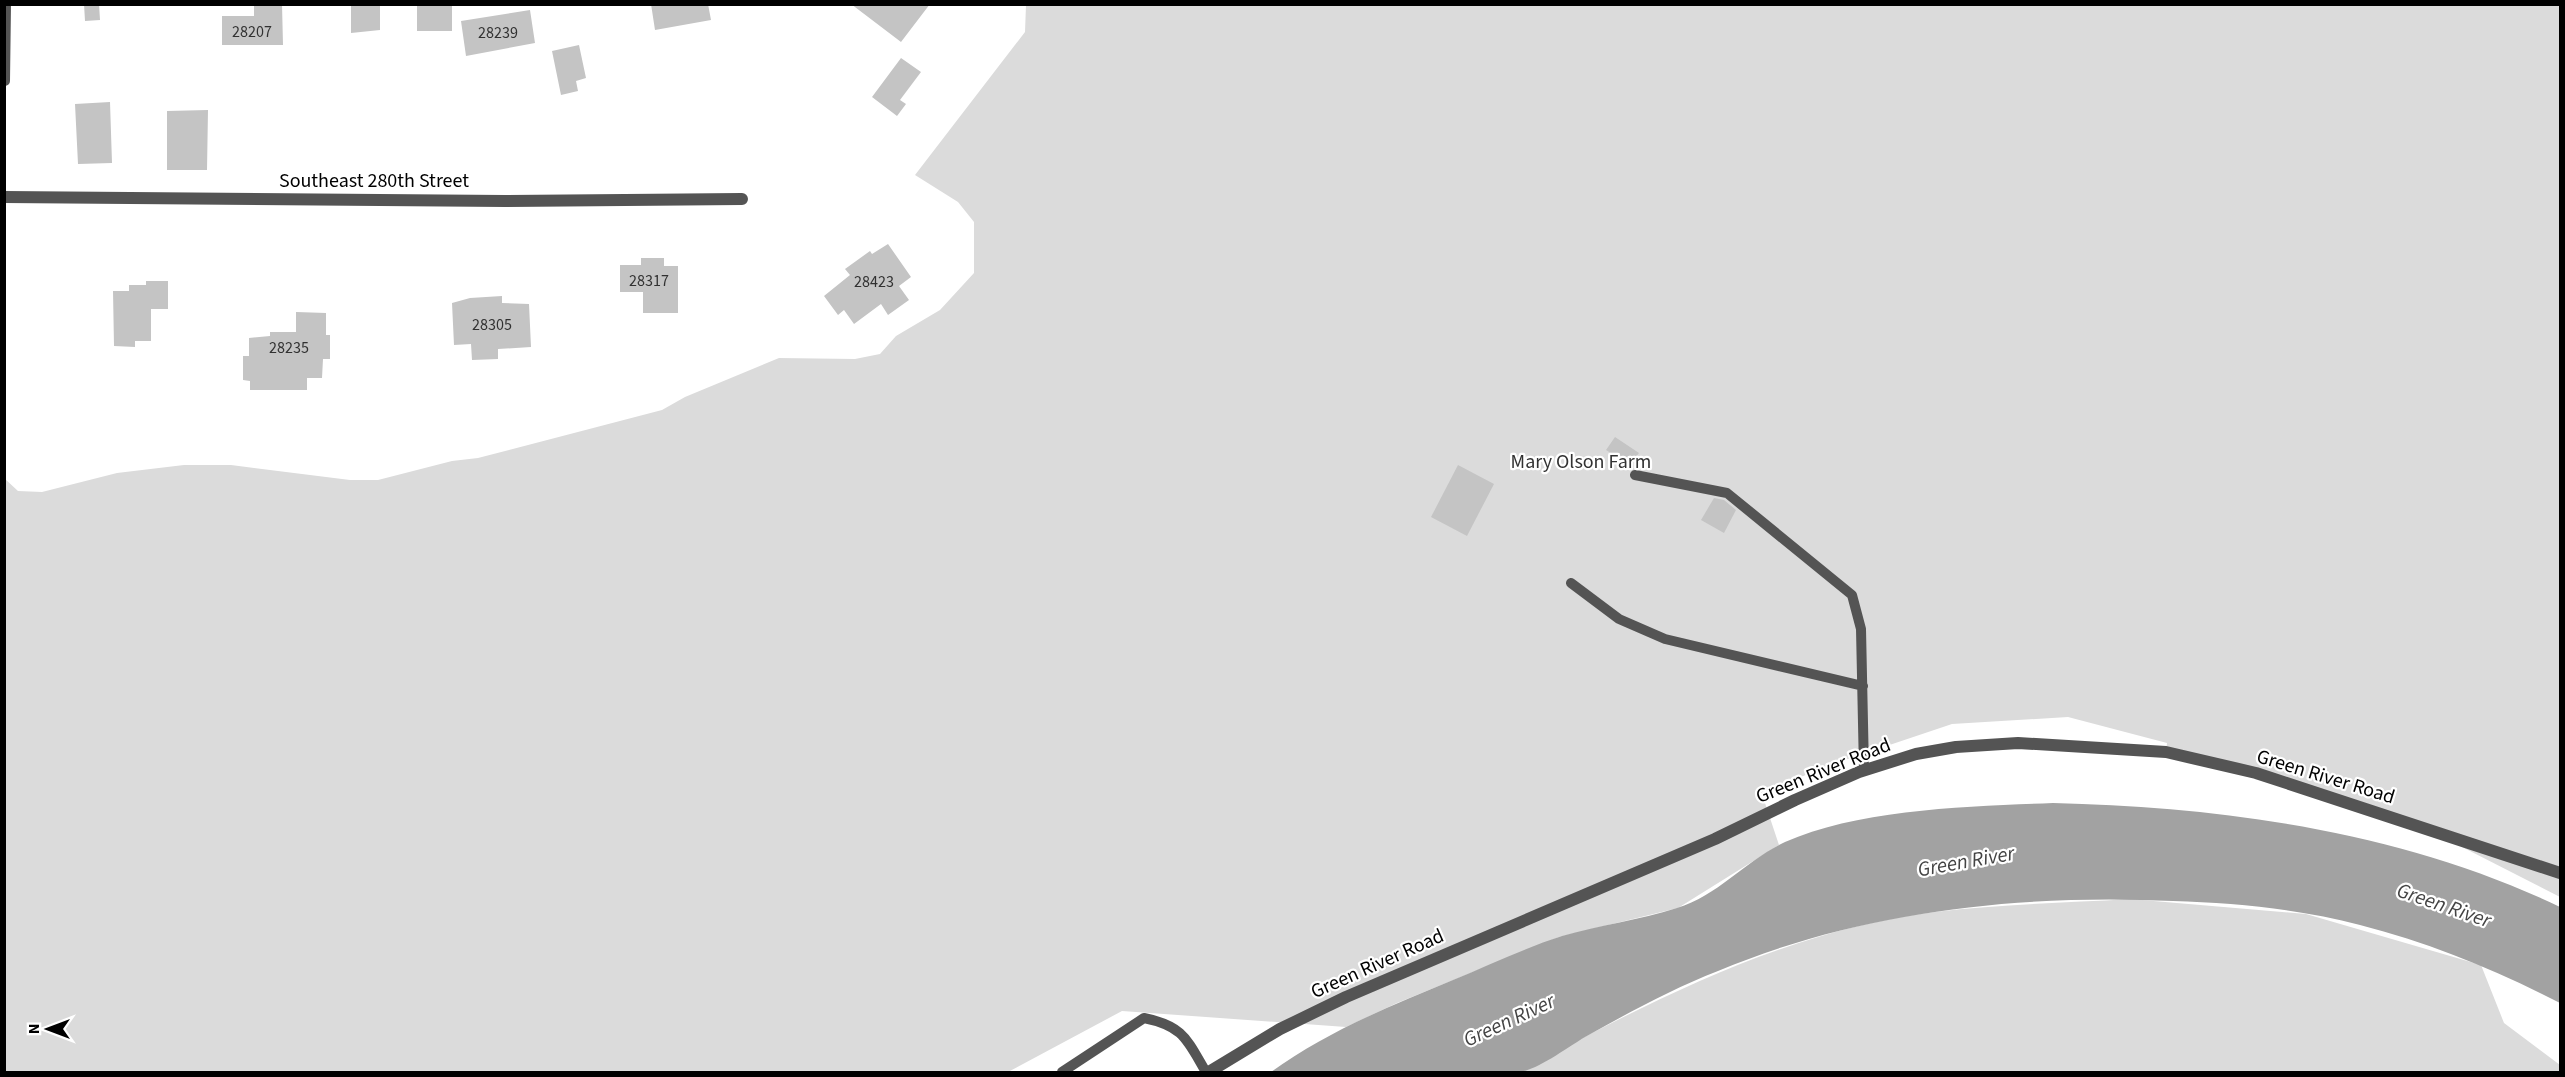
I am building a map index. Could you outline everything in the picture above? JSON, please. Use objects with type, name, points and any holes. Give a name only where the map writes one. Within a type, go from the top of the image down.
[{"type":"street","name":"Southeast 280th Street","points":[[4,197],[493,201],[742,199]]},
{"type":"street","name":"Green River Road","points":[[1208,1072],[1280,1029],[1346,997],[1715,839],[1795,800],[1864,771],[1916,754],[1956,747],[2018,743],[2166,752],[2256,773],[2560,873]]},
{"type":"lane","points":[[5,81],[6,4]]},
{"type":"lane","points":[[1635,475],[1727,493],[1852,595],[1862,629],[1864,771]]},
{"type":"lane","points":[[1571,584],[1619,619],[1665,639],[1863,686]]},
{"type":"lane","points":[[1062,1072],[1144,1018],[1162,1022],[1184,1034],[1208,1072]]},
{"type":"green space","name":"Mary Olson Farm","points":[[1026,5],[2560,5],[2560,897],[2417,824],[2166,752],[2167,743],[2068,717],[1952,724],[1824,767],[1762,794],[1779,845],[1678,908],[1559,937],[1397,1003],[1346,1027],[1122,1011],[1008,1072],[5,1072],[4,478],[18,491],[42,492],[117,473],[184,465],[231,465],[350,480],[378,480],[452,461],[478,458],[662,410],[685,397],[779,358],[855,359],[880,354],[896,336],[940,310],[974,273],[974,222],[958,202],[915,175],[1025,32]]},
{"type":"green space","points":[[2130,899],[2306,914],[2481,965],[2504,1023],[2560,1065],[2560,1072],[1518,1072],[1668,995],[1772,952],[1825,935],[1880,921],[1959,909]]},
{"type":"water","name":"Green River","points":[[2053,803],[2183,810],[2312,828],[2376,842],[2500,881],[2560,907],[2560,1003],[2512,979],[2437,949],[2337,919],[2220,903],[2115,900],[1999,904],[1884,921],[1772,950],[1667,993],[1544,1062],[1520,1072],[1493,1074],[1271,1072],[1336,1032],[1521,951],[1562,936],[1663,912],[1692,902],[1706,895],[1771,849],[1814,831],[1847,822],[1916,811]]},
{"type":"building","points":[[84,4],[99,4],[100,20],[85,21]]},
{"type":"building","points":[[254,4],[282,4],[283,45],[222,45],[222,16],[254,16]]},
{"type":"building","points":[[351,4],[380,4],[380,30],[351,33]]},
{"type":"building","points":[[417,4],[452,4],[452,31],[417,31]]},
{"type":"building","points":[[651,4],[708,4],[711,20],[655,30]]},
{"type":"building","points":[[851,4],[930,4],[901,42]]},
{"type":"building","points":[[530,10],[535,43],[466,56],[461,21]]},
{"type":"building","points":[[579,45],[586,78],[576,81],[578,91],[561,95],[552,51]]},
{"type":"building","points":[[901,58],[921,72],[900,100],[906,104],[897,116],[872,97]]},
{"type":"building","points":[[110,102],[112,163],[78,164],[75,104]]},
{"type":"building","points":[[208,110],[207,170],[167,170],[167,111]]},
{"type":"building","points":[[888,244],[911,277],[899,286],[909,300],[888,315],[881,304],[854,324],[844,310],[838,315],[824,296],[850,275],[845,269],[870,251],[872,254]]},
{"type":"building","points":[[641,258],[664,258],[664,266],[678,266],[678,313],[643,313],[643,292],[620,292],[620,265],[641,265]]},
{"type":"building","points":[[146,281],[168,281],[168,309],[151,309],[151,341],[135,341],[135,347],[114,346],[113,291],[129,291],[129,285],[146,285]]},
{"type":"building","points":[[502,296],[502,303],[529,304],[531,347],[498,349],[498,359],[472,360],[471,344],[454,345],[452,303],[470,298]]},
{"type":"building","points":[[296,312],[326,313],[326,335],[330,335],[330,359],[323,359],[322,378],[307,378],[307,390],[250,390],[250,381],[243,380],[243,356],[249,356],[249,338],[270,336],[270,332],[296,332]]},
{"type":"building","points":[[1615,437],[1639,453],[1630,465],[1606,450]]},
{"type":"building","points":[[1458,465],[1494,484],[1467,536],[1431,517]]},
{"type":"building","points":[[1714,498],[1724,500],[1736,510],[1724,533],[1701,520]]}]
